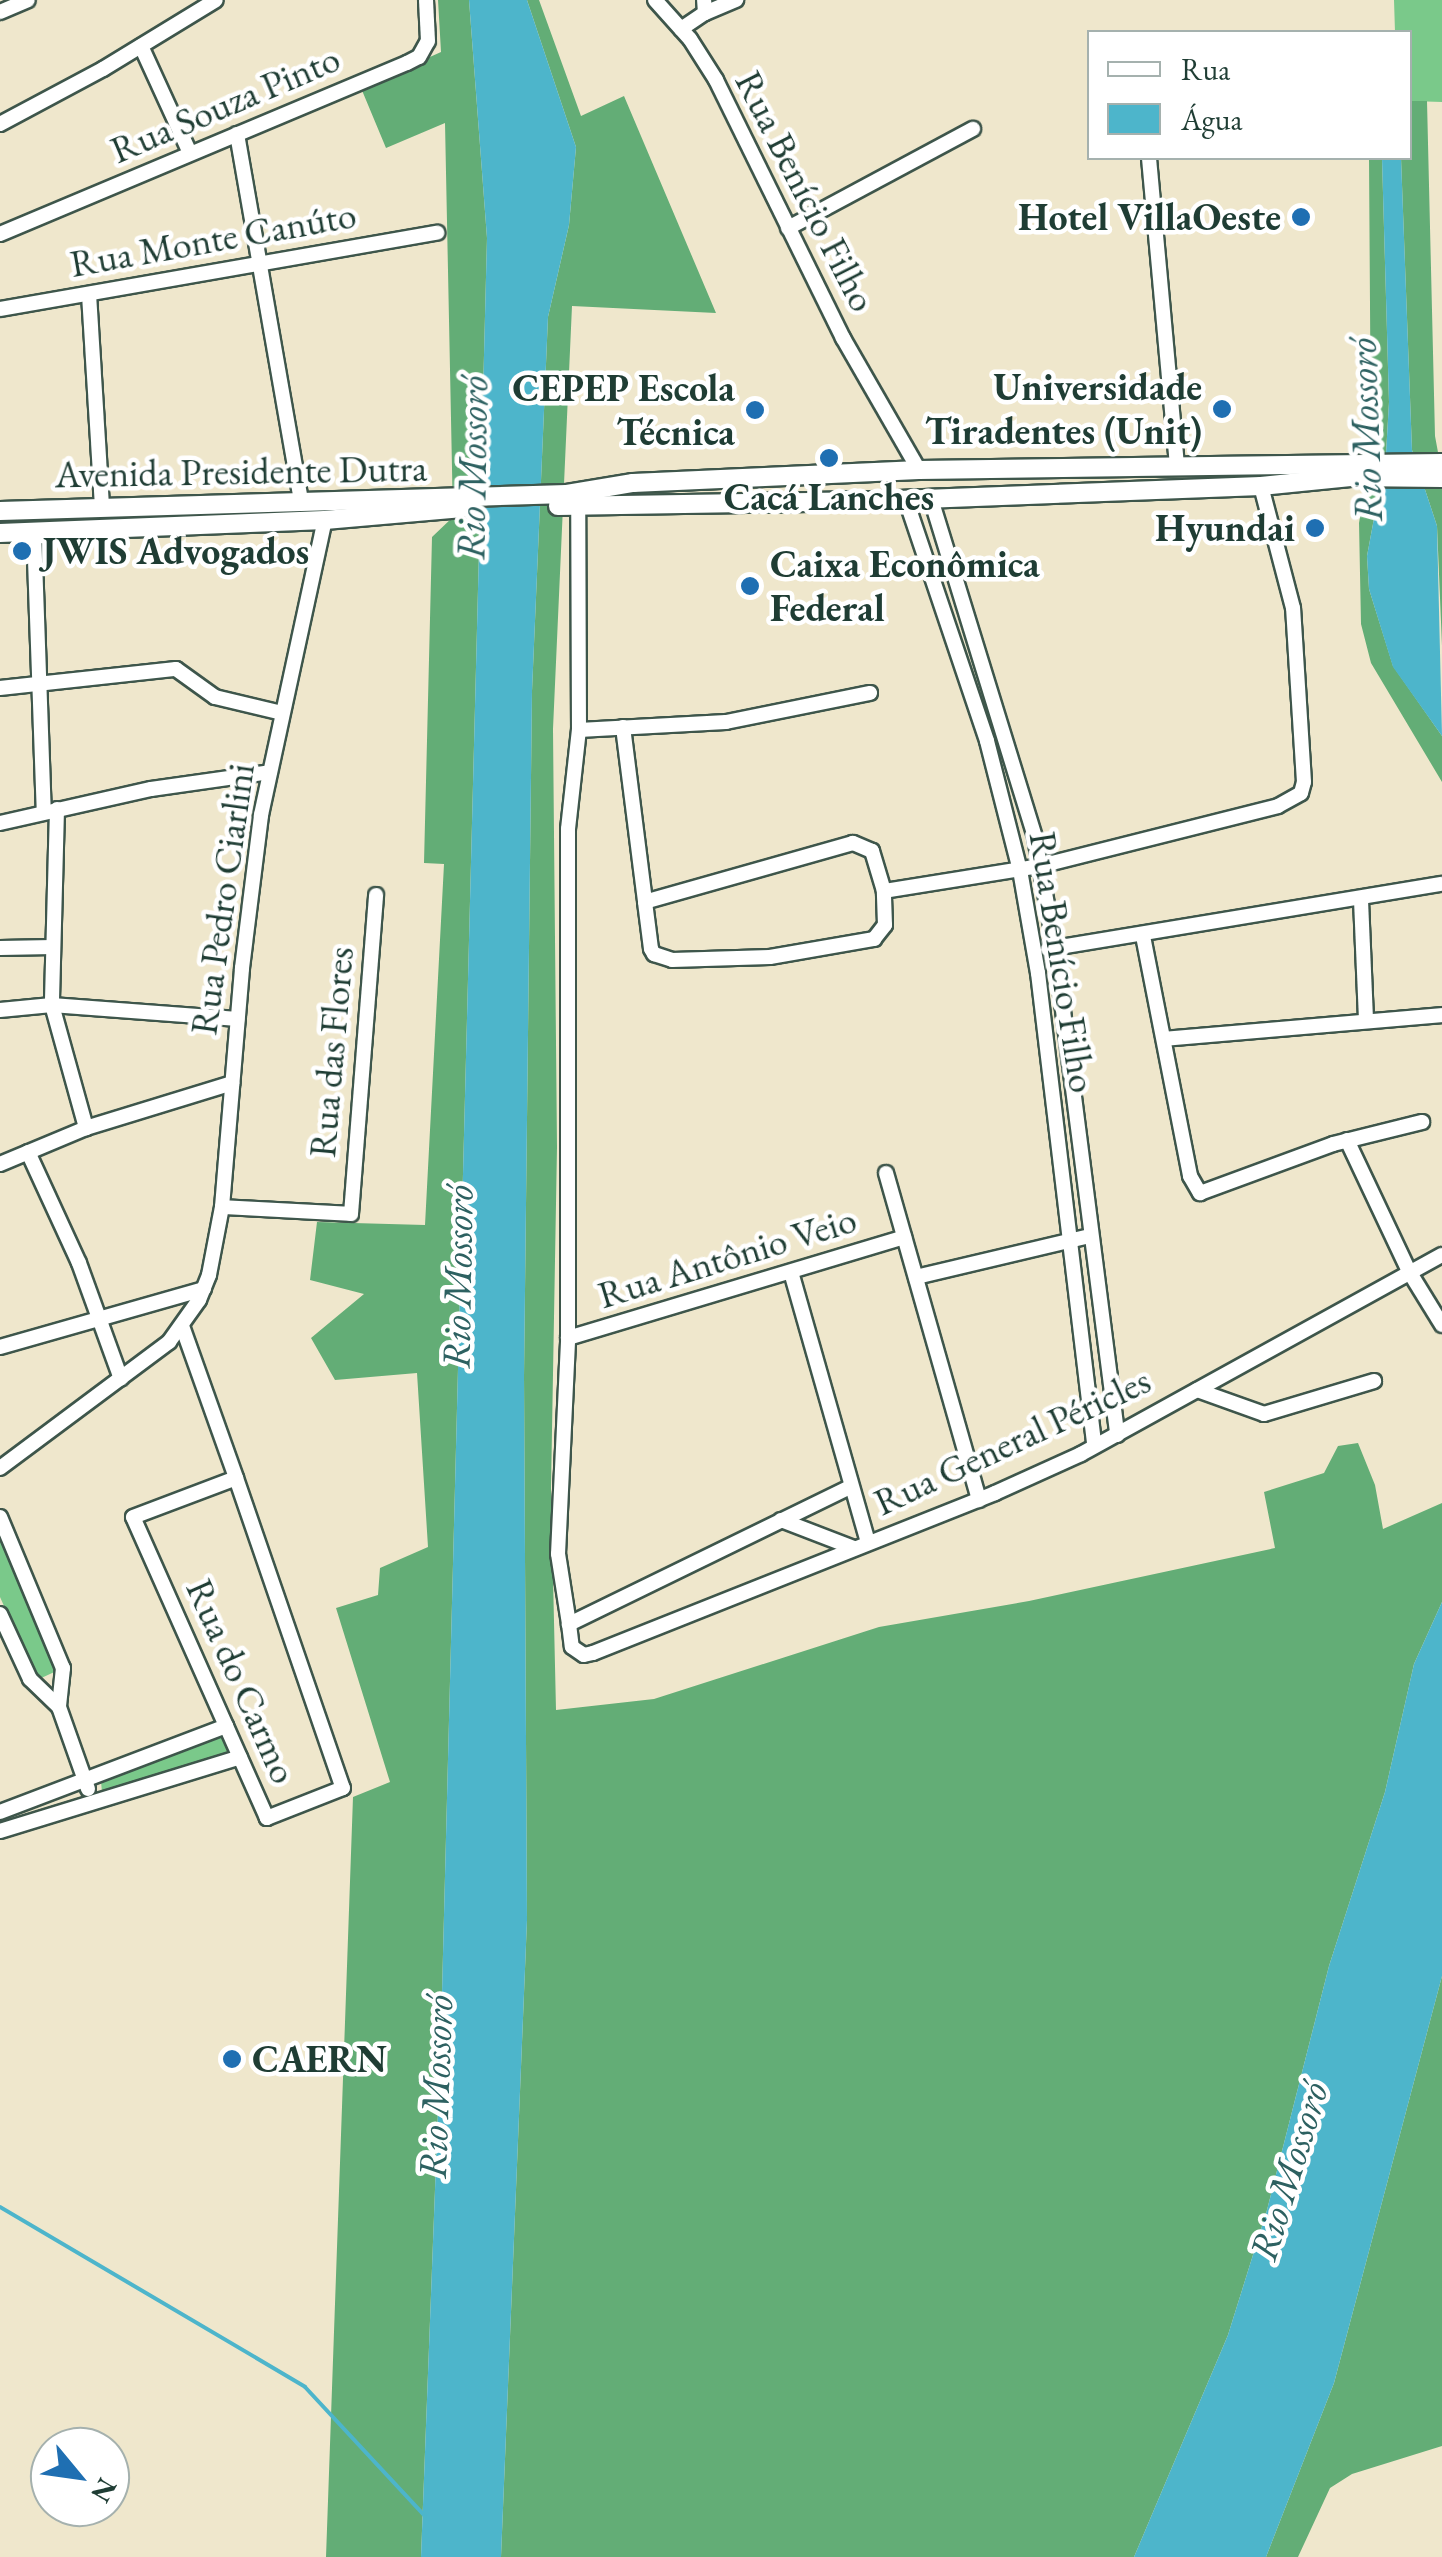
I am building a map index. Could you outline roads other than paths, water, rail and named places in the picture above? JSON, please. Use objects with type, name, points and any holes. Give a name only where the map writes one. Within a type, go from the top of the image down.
[{"type":"main road","name":"Avenida Presidente Dutra","points":[[0,511],[301,502],[456,504],[572,500],[639,508],[906,500],[1261,486],[1352,471],[1442,463]]},
{"type":"main road","name":"Avenida Presidente Dutra","points":[[572,500],[633,483],[920,470],[1177,464],[1442,478]]},
{"type":"main road","points":[[1058,468],[1058,494]]},
{"type":"main road","name":"Avenida Presidente Dutra","points":[[0,533],[325,520],[456,504]]},
{"type":"street","points":[[0,12],[28,0]]},
{"type":"street","points":[[0,124],[216,0]]},
{"type":"street","name":"Rua Souza Pinto","points":[[0,234],[419,57],[428,40],[426,0]]},
{"type":"street","name":"Rua Benício Filho","points":[[654,0],[682,29],[716,80],[843,338],[920,470]]},
{"type":"street","points":[[682,29],[704,6],[736,0]]},
{"type":"street","points":[[141,46],[190,153]]},
{"type":"street","points":[[788,228],[973,129]]},
{"type":"street","points":[[238,134],[301,502]]},
{"type":"street","points":[[1149,160],[1177,464]]},
{"type":"street","name":"Rua Monte Canúto","points":[[0,309],[436,233]]},
{"type":"street","points":[[89,294],[102,505]]},
{"type":"street","points":[[884,891],[1040,866],[1278,806],[1301,793],[1304,782],[1294,621],[1261,486]]},
{"type":"street","name":"Rua Benício Filho","points":[[930,499],[1014,761],[1040,866],[1055,948],[1117,1434]]},
{"type":"street","points":[[569,1624],[558,1554],[568,1338],[568,829],[579,730],[572,500]]},
{"type":"street","name":"Rua Benício Filho","points":[[906,500],[994,767],[1020,870],[1035,952],[1094,1446]]},
{"type":"street","name":"Rua Pedro Ciarlini","points":[[0,1468],[121,1380],[182,1326],[204,1289],[222,1207],[261,815],[325,520]]},
{"type":"street","points":[[34,531],[38,682],[50,811],[52,1004],[86,1128]]},
{"type":"street","points":[[946,617],[966,611]]},
{"type":"street","points":[[0,688],[176,669],[215,697],[282,713]]},
{"type":"street","points":[[579,730],[726,722],[870,694]]},
{"type":"street","points":[[624,728],[645,902],[654,954],[672,960],[770,957],[874,939],[885,924],[884,891],[872,851],[861,843],[645,902]]},
{"type":"street","points":[[994,767],[1014,761]]},
{"type":"street","points":[[0,823],[151,789],[270,772]]},
{"type":"street","points":[[1035,952],[1442,884]]},
{"type":"street","name":"Rua das Flores","points":[[222,1207],[351,1214],[376,895]]},
{"type":"street","points":[[1361,900],[1366,1022]]},
{"type":"street","points":[[1143,936],[1191,1184],[1200,1193],[1347,1140],[1422,1122]]},
{"type":"street","points":[[0,948],[53,946]]},
{"type":"street","points":[[0,1010],[52,1004],[238,1019]]},
{"type":"street","points":[[1164,1039],[1442,1015]]},
{"type":"street","points":[[0,1164],[86,1128],[232,1082]]},
{"type":"street","points":[[1347,1140],[1410,1273],[1442,1326]]},
{"type":"street","points":[[28,1152],[79,1262],[121,1380]]},
{"type":"street","points":[[886,1173],[979,1500]]},
{"type":"street","points":[[916,1277],[1089,1236]]},
{"type":"street","name":"Rua Antônio Veio","points":[[568,1338],[904,1238]]},
{"type":"street","name":"Rua General Péricles","points":[[850,1486],[569,1624],[576,1652],[593,1653],[979,1500],[1117,1434],[1442,1255]]},
{"type":"street","points":[[791,1272],[850,1486],[861,1545]]},
{"type":"street","points":[[0,1347],[204,1289]]},
{"type":"street","name":"Rua do Carmo","points":[[182,1326],[236,1478],[343,1788],[267,1818],[133,1517],[236,1478]]},
{"type":"street","name":"Rua General Péricles","points":[[1197,1390],[1264,1414],[1374,1382]]},
{"type":"street","points":[[0,1517],[63,1668],[58,1707]]},
{"type":"street","name":"Rua General Péricles","points":[[781,1520],[861,1545]]},
{"type":"street","points":[[0,1614],[30,1678],[58,1707],[94,1802]]},
{"type":"street","points":[[0,1812],[86,1783],[226,1726]]},
{"type":"street","points":[[0,1832],[240,1757]]},
{"type":"water","points":[[469,0],[527,0],[576,147],[569,225],[548,317],[532,691],[524,1376],[527,1920],[501,2557],[421,2557],[441,2032],[487,238]]},
{"type":"water","points":[[1382,160],[1401,160],[1412,450],[1437,526],[1442,736],[1393,667],[1369,589],[1367,556],[1386,454],[1389,402]]},
{"type":"water","name":"Rio Mossoró","points":[[1442,1602],[1442,1976],[1334,2383],[1266,2557],[1134,2557],[1228,2335],[1267,2210],[1329,1966],[1385,1792],[1414,1664]]},
{"type":"waterway","points":[[0,2207],[305,2387],[425,2516]]},
{"type":"place","name":"Hotel VillaOeste","points":[[1301,217]]},
{"type":"place","name":"Universidade Tiradentes (Unit)","points":[[1222,409]]},
{"type":"place","name":"CEPEP Escola Técnica","points":[[755,410]]},
{"type":"place","name":"Cacá Lanches","points":[[829,458]]},
{"type":"place","name":"Hyundai","points":[[1315,528]]},
{"type":"place","name":"JWIS Advogados","points":[[22,551]]},
{"type":"place","name":"Caixa Econômica Federal","points":[[750,586]]},
{"type":"place","name":"CAERN","points":[[232,2059]]}]
